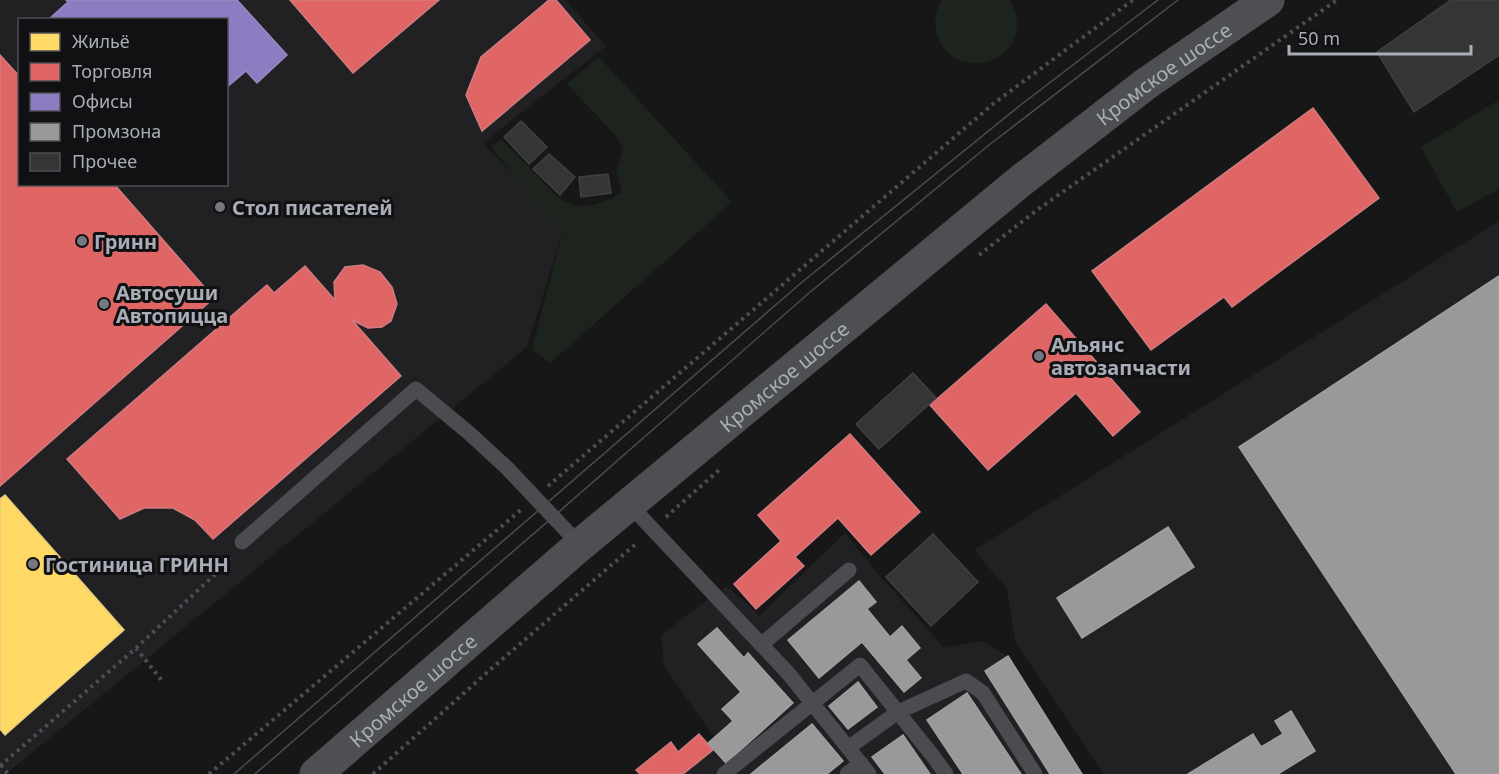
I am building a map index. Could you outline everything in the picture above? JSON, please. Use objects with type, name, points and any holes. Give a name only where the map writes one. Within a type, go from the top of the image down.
[{"type":"main road","name":"Кромское шоссе","points":[[316,774],[580,545],[1018,183],[1147,83],[1268,0]]},
{"type":"lane","points":[[242,542],[416,389],[507,468],[580,545]]},
{"type":"lane","points":[[629,504],[788,674],[865,769],[847,774]]},
{"type":"lane","points":[[761,645],[849,570]]},
{"type":"lane","points":[[724,774],[860,665],[946,774]]},
{"type":"lane","points":[[848,748],[898,712],[966,681],[983,693],[1035,774]]},
{"type":"path","points":[[209,774],[535,498],[993,104],[1134,0]]},
{"type":"path","points":[[978,256],[1037,210],[1337,0]]},
{"type":"path","points":[[373,774],[721,468]]},
{"type":"path","points":[[8,774],[0,766],[136,648],[222,567]]},
{"type":"path","points":[[136,648],[163,682]]},
{"type":"shaded area","points":[[0,0],[565,0],[606,46],[483,143],[564,227],[527,347],[6,774],[0,774]]},
{"type":"shaded area","points":[[942,0],[1010,0],[1017,21],[1014,39],[1005,52],[991,60],[974,63],[958,60],[945,49],[936,31],[936,15]]},
{"type":"shaded area","points":[[599,57],[732,202],[550,363],[532,349],[562,234],[491,147],[501,139],[556,195],[575,205],[597,204],[622,192],[616,171],[623,149],[618,138],[567,84]]},
{"type":"shaded area","points":[[1499,100],[1499,189],[1457,212],[1421,147]]},
{"type":"shaded area","points":[[1499,221],[1499,774],[1103,774],[1015,641],[1007,589],[974,550]]},
{"type":"shaded area","points":[[845,533],[944,648],[981,641],[1008,656],[1082,774],[674,774],[716,740],[664,666],[661,635],[726,586],[759,616]]},
{"type":"building: Жильё","name":"Гостиница ГРИНН","points":[[5,495],[124,630],[5,735],[0,729],[0,499]]},
{"type":"building: Торговля","points":[[290,0],[439,0],[353,73]]},
{"type":"building: Торговля","points":[[549,0],[556,0],[590,40],[482,131],[466,95],[481,57]]},
{"type":"building: Торговля","name":"Гринн","points":[[0,55],[18,75],[18,186],[116,186],[214,298],[0,486]]},
{"type":"building: Торговля","points":[[1313,108],[1379,198],[1232,307],[1224,297],[1151,350],[1092,271]]},
{"type":"building: Торговля","points":[[363,265],[380,272],[392,287],[397,304],[391,321],[382,327],[368,328],[352,320],[401,376],[213,539],[195,520],[173,508],[144,508],[120,519],[67,459],[267,285],[274,293],[305,266],[335,300],[334,282],[345,267]]},
{"type":"building: Торговля","name":"Альянс автозапчасти","points":[[1046,304],[1140,412],[1113,436],[1076,393],[988,470],[930,405]]},
{"type":"building: Торговля","points":[[850,434],[920,512],[871,555],[838,518],[795,557],[804,566],[756,609],[734,584],[781,541],[758,515]]},
{"type":"building: Торговля","points":[[699,734],[713,750],[683,774],[640,774],[636,770],[671,742],[678,752]]},
{"type":"building: Офисы","points":[[66,0],[237,0],[287,55],[257,83],[246,71],[228,86],[228,18],[50,18],[68,2]]},
{"type":"building: Промзона","points":[[1499,276],[1499,774],[1456,774],[1239,447]]},
{"type":"building: Промзона","points":[[1168,527],[1194,567],[1082,638],[1057,598]]},
{"type":"building: Промзона","points":[[859,581],[876,602],[867,609],[890,637],[902,626],[920,648],[906,660],[921,678],[904,692],[862,642],[819,678],[788,640]]},
{"type":"building: Промзона","points":[[717,628],[744,658],[748,653],[793,703],[726,763],[708,743],[733,721],[722,709],[741,692],[698,644]]},
{"type":"building: Промзона","points":[[1008,656],[1082,774],[1050,774],[985,671]]},
{"type":"building: Промзона","points":[[858,682],[877,707],[848,729],[829,706]]},
{"type":"building: Промзона","points":[[967,693],[1021,774],[963,774],[927,720]]},
{"type":"building: Промзона","points":[[1291,711],[1315,751],[1278,774],[1188,774],[1253,734],[1261,747],[1283,734],[1275,721]]},
{"type":"building: Промзона","points":[[812,724],[843,761],[827,774],[751,774]]},
{"type":"building: Промзона","points":[[903,735],[930,774],[885,774],[872,757]]},
{"type":"building: Прочее","points":[[1451,0],[1499,0],[1499,55],[1414,112],[1377,52]]},
{"type":"building: Прочее","points":[[521,121],[547,147],[529,164],[504,137]]},
{"type":"building: Прочее","points":[[549,154],[575,177],[560,195],[533,169]]},
{"type":"building: Прочее","points":[[608,174],[611,193],[581,197],[579,177]]},
{"type":"building: Прочее","points":[[913,373],[936,398],[879,449],[856,424]]},
{"type":"building: Прочее","points":[[933,534],[978,582],[931,626],[886,577]]},
{"type":"tram line","points":[[234,774],[801,283],[1018,107],[1158,0]]},
{"type":"tram line","points":[[255,774],[809,293],[989,145],[1178,0]]},
{"type":"place","name":"Стол писателей","points":[[220,207]]},
{"type":"place","name":"Гринн","points":[[82,241]]},
{"type":"place","name":"Автосуши Автопицца","points":[[104,304]]},
{"type":"place","name":"Альянс автозапчасти","points":[[1039,356]]},
{"type":"place","name":"Гостиница ГРИНН","points":[[33,564]]}]
